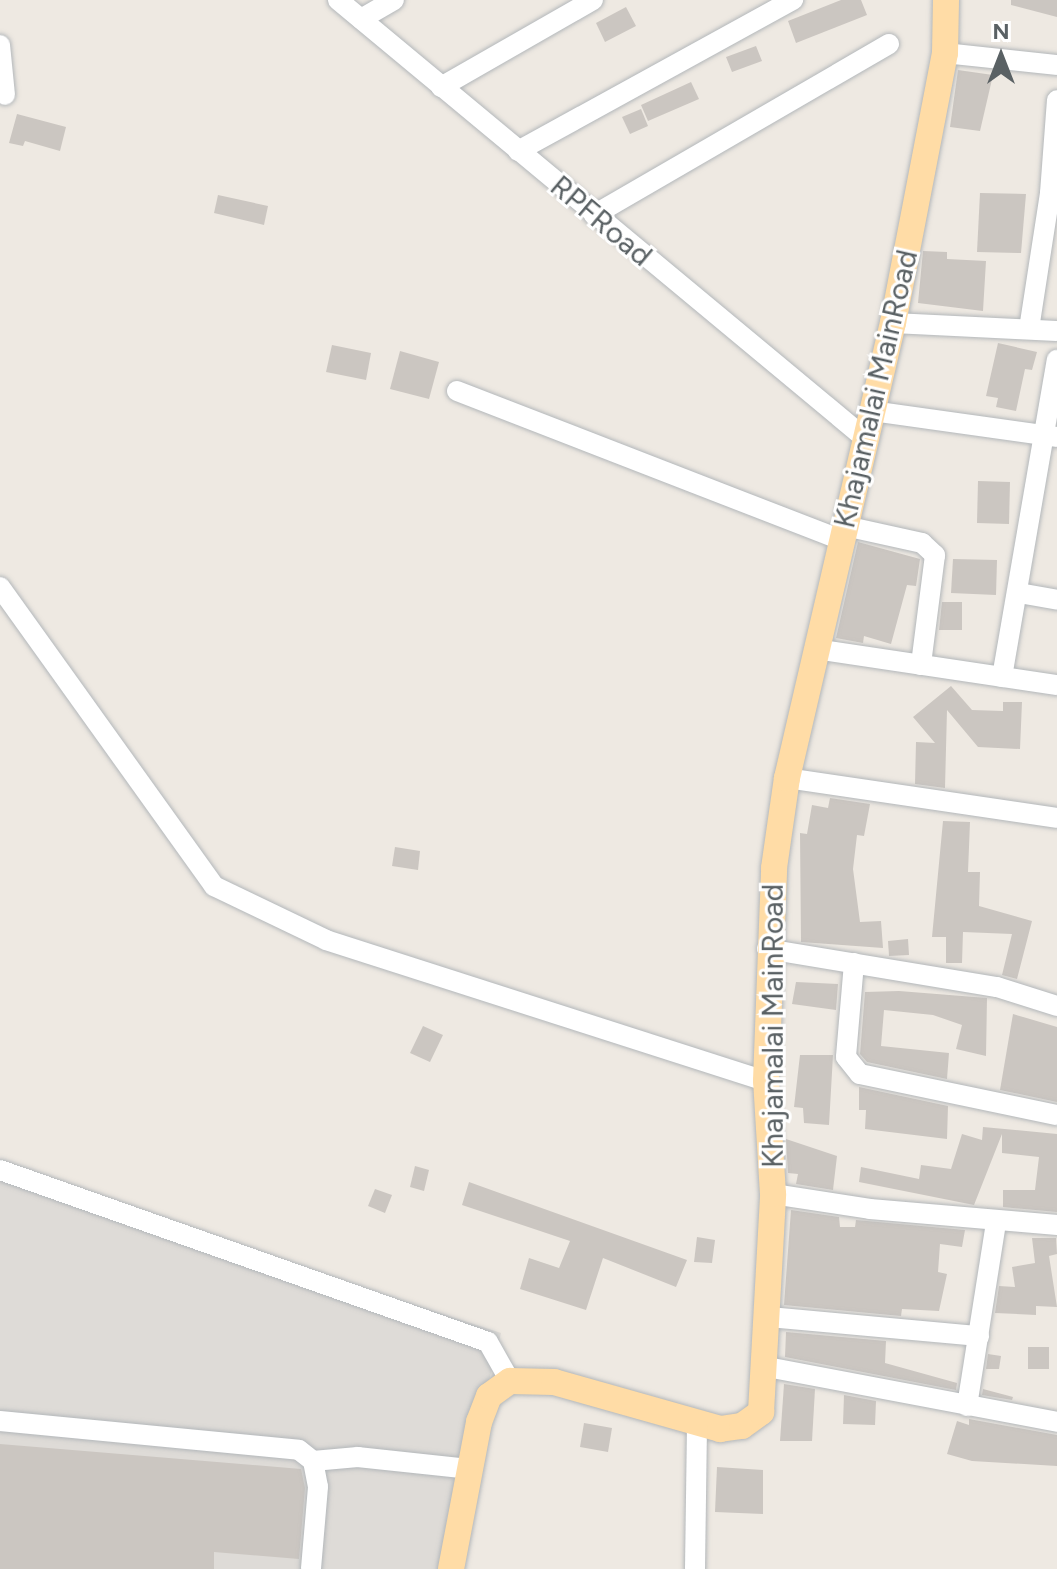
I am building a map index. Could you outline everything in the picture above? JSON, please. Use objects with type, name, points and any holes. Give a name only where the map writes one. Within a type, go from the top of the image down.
[{"type":"main road","name":"Khajamalai MainRoad","points":[[510,1381],[554,1382],[720,1429],[742,1426],[761,1412],[767,1367],[773,1194],[766,1081],[767,949],[787,778],[893,323],[945,53],[946,0]]},
{"type":"main road","points":[[451,1569],[470,1469],[489,1396],[510,1381]]},
{"type":"street","name":"RPFRoad","points":[[338,0],[866,439]]},
{"type":"street","points":[[361,19],[394,0]]},
{"type":"street","points":[[441,87],[593,0]]},
{"type":"street","points":[[518,151],[793,0]]},
{"type":"street","points":[[594,215],[889,44]]},
{"type":"street","points":[[0,45],[5,95]]},
{"type":"street","points":[[945,53],[1057,65]]},
{"type":"street","points":[[1029,329],[1053,194],[1057,100]]},
{"type":"street","points":[[893,323],[1057,331]]},
{"type":"street","points":[[1002,677],[1050,436],[1057,360]]},
{"type":"street","points":[[457,391],[844,533],[922,543],[935,555],[921,665]]},
{"type":"street","points":[[872,411],[1050,436]]},
{"type":"street","points":[[0,587],[214,886],[326,940],[766,1081]]},
{"type":"street","points":[[1019,593],[1057,600]]},
{"type":"street","points":[[816,649],[1057,685]]},
{"type":"street","points":[[787,778],[1057,818]]},
{"type":"street","points":[[767,949],[997,987],[1057,1006]]},
{"type":"street","points":[[854,963],[846,1057],[860,1074],[1057,1115]]},
{"type":"street","points":[[0,1170],[488,1342],[510,1381]]},
{"type":"street","points":[[773,1194],[996,1222],[1057,1225]]},
{"type":"street","points":[[967,1406],[996,1222]]},
{"type":"street","points":[[769,1317],[979,1336]]},
{"type":"street","points":[[767,1367],[1057,1422]]},
{"type":"street","points":[[0,1421],[275,1444],[299,1450],[313,1461],[318,1487],[311,1569]]},
{"type":"street","points":[[695,1569],[697,1423]]},
{"type":"street","points":[[313,1461],[358,1457],[470,1469]]},
{"type":"shaded area","points":[[0,1169],[501,1333],[441,1569],[0,1569]]},
{"type":"building","points":[[841,0],[861,0],[867,15],[796,43],[788,21]]},
{"type":"building","points":[[1011,0],[1057,0],[1057,17],[1011,5]]},
{"type":"building","points":[[626,7],[636,26],[605,42],[596,23]]},
{"type":"building","points":[[756,46],[762,61],[732,72],[726,57]]},
{"type":"building","points":[[958,70],[993,75],[980,131],[950,127]]},
{"type":"building","points":[[691,82],[699,99],[648,121],[641,105]]},
{"type":"building","points":[[641,109],[648,126],[630,134],[622,117]]},
{"type":"building","points":[[17,114],[66,127],[60,151],[25,141],[23,146],[9,143]]},
{"type":"building","points":[[980,193],[1026,194],[1021,253],[977,252]]},
{"type":"building","points":[[218,195],[268,206],[264,225],[214,213]]},
{"type":"building","points":[[923,251],[947,252],[947,259],[986,261],[983,311],[918,303]]},
{"type":"building","points":[[998,343],[1037,352],[1032,370],[1025,369],[1016,411],[996,407],[998,398],[986,396]]},
{"type":"building","points":[[332,345],[371,353],[366,380],[326,372]]},
{"type":"building","points":[[400,351],[439,362],[429,399],[390,389]]},
{"type":"building","points":[[978,481],[1010,482],[1009,524],[977,523]]},
{"type":"building","points":[[858,542],[920,559],[916,586],[907,585],[891,644],[864,636],[863,643],[836,638]]},
{"type":"building","points":[[953,559],[997,560],[996,595],[951,593]]},
{"type":"building","points":[[942,602],[962,602],[962,630],[939,630]]},
{"type":"building","points":[[951,686],[972,710],[1003,711],[1003,702],[1022,702],[1020,749],[978,747],[947,710],[945,788],[915,784],[916,742],[935,743],[913,717]]},
{"type":"building","points":[[830,798],[870,804],[864,836],[857,835],[853,869],[860,922],[881,921],[883,948],[801,942],[800,833],[807,834],[812,805],[828,808]]},
{"type":"building","points":[[943,821],[970,822],[968,872],[980,872],[979,906],[1032,921],[1017,979],[1002,975],[1012,934],[963,932],[962,963],[946,963],[946,937],[932,937]]},
{"type":"building","points":[[395,847],[420,851],[418,870],[392,866]]},
{"type":"building","points":[[908,939],[909,955],[889,956],[888,941]]},
{"type":"building","points":[[796,982],[838,984],[836,1010],[792,1004]]},
{"type":"building","points":[[899,991],[987,998],[986,1056],[956,1049],[962,1025],[933,1015],[884,1010],[881,1046],[949,1053],[947,1079],[867,1062],[860,1054],[865,992]]},
{"type":"building","points":[[1013,1014],[1057,1027],[1057,1102],[1000,1090]]},
{"type":"building","points":[[423,1026],[443,1035],[430,1062],[410,1053]]},
{"type":"building","points":[[800,1055],[833,1055],[829,1125],[804,1123],[803,1108],[794,1107]]},
{"type":"building","points":[[859,1087],[948,1106],[947,1139],[865,1129],[866,1110],[859,1110]]},
{"type":"building","points":[[983,1127],[1057,1134],[1057,1212],[1003,1207],[1003,1190],[1035,1190],[1039,1157],[1002,1153],[1002,1134],[974,1205],[859,1182],[861,1167],[919,1179],[921,1165],[951,1169],[962,1134],[982,1140]]},
{"type":"building","points":[[786,1139],[837,1156],[833,1190],[796,1184],[798,1174],[788,1173]]},
{"type":"building","points":[[415,1166],[429,1170],[424,1191],[410,1187]]},
{"type":"building","points":[[469,1182],[687,1260],[676,1287],[603,1258],[586,1310],[520,1289],[529,1258],[559,1268],[570,1241],[462,1205]]},
{"type":"building","points":[[375,1189],[392,1195],[385,1213],[368,1206]]},
{"type":"building","points":[[791,1210],[839,1217],[840,1227],[855,1227],[856,1220],[965,1230],[962,1247],[940,1244],[938,1272],[947,1274],[939,1311],[902,1309],[901,1316],[784,1305]]},
{"type":"building","points":[[697,1237],[715,1240],[712,1263],[694,1262]]},
{"type":"building","points":[[1032,1238],[1056,1238],[1057,1254],[1049,1256],[1057,1307],[1036,1306],[1036,1315],[995,1313],[999,1286],[1015,1287],[1012,1267],[1035,1263]]},
{"type":"building","points":[[786,1332],[886,1341],[885,1363],[957,1383],[956,1390],[785,1357]]},
{"type":"building","points":[[1028,1347],[1049,1347],[1049,1369],[1028,1369]]},
{"type":"building","points":[[988,1354],[1001,1356],[999,1369],[986,1369]]},
{"type":"building","points":[[784,1384],[815,1389],[812,1441],[780,1441]]},
{"type":"building","points":[[983,1389],[1013,1397],[1012,1400],[982,1395]]},
{"type":"building","points":[[844,1395],[876,1401],[875,1425],[843,1424]]},
{"type":"building","points":[[969,1419],[1057,1435],[1057,1466],[972,1461],[947,1454],[957,1421],[969,1425]]},
{"type":"building","points":[[584,1423],[612,1428],[608,1452],[580,1447]]},
{"type":"building","points":[[0,1444],[301,1469],[305,1488],[299,1559],[214,1552],[214,1569],[0,1569]]},
{"type":"building","points":[[717,1467],[763,1470],[763,1514],[715,1512]]}]
